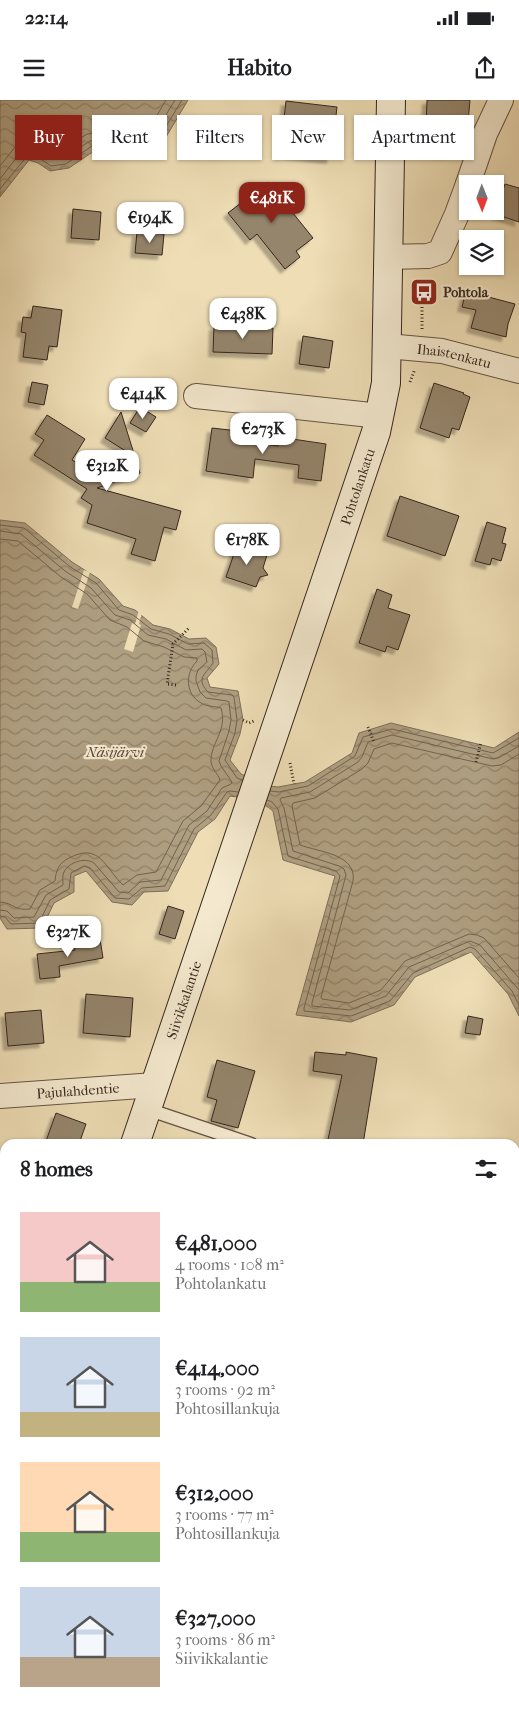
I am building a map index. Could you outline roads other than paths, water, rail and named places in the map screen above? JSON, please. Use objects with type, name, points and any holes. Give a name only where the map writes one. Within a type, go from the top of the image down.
[{"type":"main road","name":"Pohtolankatu","points":[[233,856],[368,458],[380,416],[386,383],[391,100]]},
{"type":"main road","name":"Siivikkalantie","points":[[137,1139],[233,856]]},
{"type":"street","points":[[471,175],[485,134],[501,100]]},
{"type":"street","points":[[388,257],[428,256],[440,252],[459,206]]},
{"type":"street","name":"Ihaistenkatu","points":[[387,346],[442,352],[519,371]]},
{"type":"street","points":[[196,396],[380,416]]},
{"type":"street","name":"Pajulahdentie","points":[[0,1096],[151,1097]]},
{"type":"lane","points":[[151,1097],[240,1139]]},
{"type":"water","points":[[0,100],[188,100],[179,115],[177,115],[177,118],[167,135],[167,115],[92,115],[92,152],[82,159],[82,115],[15,115],[15,160],[29,160],[0,197]]},
{"type":"water","points":[[29,160],[81,160],[69,168],[50,171],[38,163]]},
{"type":"water","name":"Näsijärvi","points":[[0,520],[25,523],[72,562],[99,579],[123,606],[135,610],[153,625],[170,629],[189,639],[206,638],[216,647],[219,664],[207,678],[210,687],[238,691],[243,720],[230,760],[241,774],[269,786],[278,787],[305,782],[352,753],[359,733],[391,723],[494,748],[519,732],[519,1016],[508,994],[471,952],[415,977],[394,1005],[351,1022],[296,1015],[335,876],[283,860],[273,811],[258,802],[230,796],[215,819],[198,832],[168,891],[144,892],[132,905],[112,902],[86,871],[74,876],[74,892],[54,903],[42,928],[7,929],[0,918]]},
{"type":"place","name":"Pohtola","points":[[424,292]]}]
